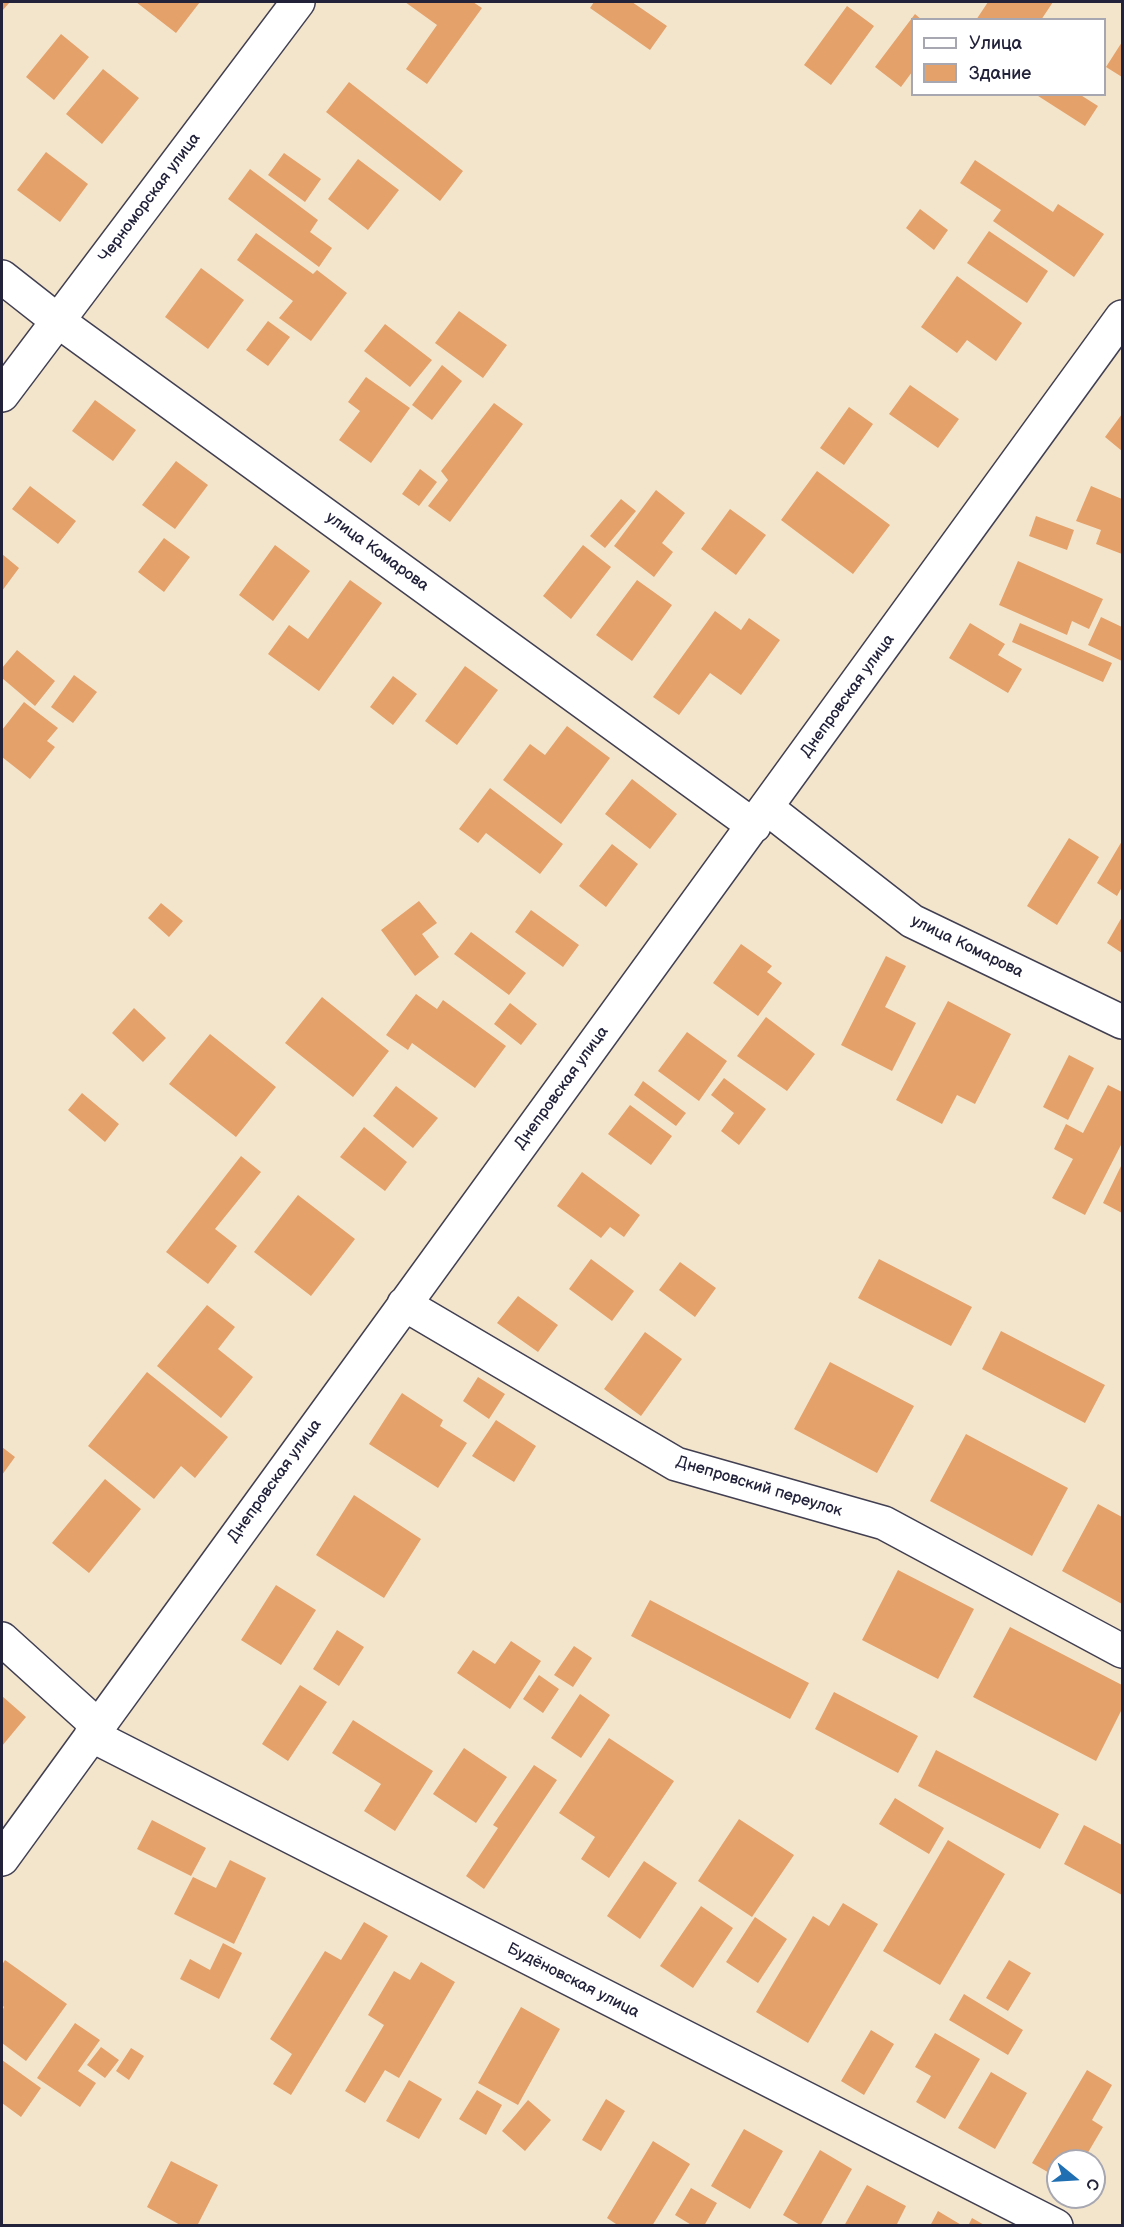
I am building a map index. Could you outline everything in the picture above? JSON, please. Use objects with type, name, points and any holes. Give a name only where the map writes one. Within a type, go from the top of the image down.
[{"type":"street","name":"Черноморская улица","points":[[2,395],[298,2]]},
{"type":"street","name":"улица Комарова","points":[[2,277],[58,321],[912,921],[1122,1022]]},
{"type":"street","name":"Днепровская улица","points":[[2,1859],[1122,317]]},
{"type":"street","name":"Днепровский переулок","points":[[404,1304],[676,1464],[884,1523],[1122,1651]]},
{"type":"street","name":"Будёновская улица","points":[[2,1639],[94,1730],[1056,2226]]},
{"type":"building","points":[[2,2],[10,2],[2,11]]},
{"type":"building","points":[[136,2],[200,2],[176,33]]},
{"type":"building","points":[[405,2],[473,2],[482,8],[427,84],[406,69],[437,25]]},
{"type":"building","points":[[594,2],[632,2],[667,26],[650,50],[590,8]]},
{"type":"building","points":[[988,2],[1053,2],[1042,18],[977,18]]},
{"type":"building","points":[[847,6],[874,26],[831,85],[804,65]]},
{"type":"building","points":[[911,19],[911,73],[901,87],[875,67]]},
{"type":"building","points":[[61,34],[89,57],[54,100],[26,77]]},
{"type":"building","points":[[1122,42],[1122,77],[1106,67]]},
{"type":"building","points":[[103,69],[139,98],[102,144],[66,114]]},
{"type":"building","points":[[349,82],[463,171],[440,201],[326,112]]},
{"type":"building","points":[[1038,96],[1082,96],[1098,106],[1085,126]]},
{"type":"building","points":[[46,152],[88,184],[60,222],[17,190]]},
{"type":"building","points":[[284,153],[321,179],[305,202],[268,175]]},
{"type":"building","points":[[358,159],[399,190],[368,230],[328,199]]},
{"type":"building","points":[[975,160],[1053,212],[1058,204],[1104,234],[1074,277],[993,221],[1001,210],[960,183]]},
{"type":"building","points":[[250,169],[318,220],[310,232],[332,248],[319,267],[228,199]]},
{"type":"building","points":[[920,209],[948,230],[934,250],[906,228]]},
{"type":"building","points":[[989,231],[1048,271],[1027,303],[967,263]]},
{"type":"building","points":[[256,233],[313,274],[317,270],[347,293],[311,341],[279,318],[293,301],[237,260]]},
{"type":"building","points":[[201,268],[244,300],[208,349],[165,317]]},
{"type":"building","points":[[957,276],[1022,323],[996,361],[967,340],[957,353],[921,327]]},
{"type":"building","points":[[459,311],[507,345],[483,378],[435,343]]},
{"type":"building","points":[[268,321],[290,337],[268,366],[246,350]]},
{"type":"building","points":[[385,324],[432,360],[410,387],[364,351]]},
{"type":"building","points":[[442,365],[462,381],[432,420],[412,405]]},
{"type":"building","points":[[366,377],[410,408],[371,463],[339,440],[360,411],[348,402]]},
{"type":"building","points":[[910,385],[959,419],[938,448],[889,414]]},
{"type":"building","points":[[95,400],[136,430],[113,461],[72,431]]},
{"type":"building","points":[[494,403],[523,424],[450,522],[428,506],[448,480],[441,471]]},
{"type":"building","points":[[849,407],[873,424],[844,465],[820,448]]},
{"type":"building","points":[[1122,414],[1122,451],[1105,437]]},
{"type":"building","points":[[176,461],[208,485],[175,529],[142,505]]},
{"type":"building","points":[[420,469],[437,482],[419,506],[402,494]]},
{"type":"building","points":[[817,471],[890,525],[853,574],[781,520]]},
{"type":"building","points":[[30,486],[76,521],[58,544],[12,509]]},
{"type":"building","points":[[1091,486],[1122,499],[1122,554],[1096,544],[1101,530],[1076,521]]},
{"type":"building","points":[[656,490],[685,513],[662,543],[673,552],[654,577],[614,546]]},
{"type":"building","points":[[621,499],[636,511],[605,548],[590,536]]},
{"type":"building","points":[[730,509],[766,535],[736,575],[701,549]]},
{"type":"building","points":[[1036,516],[1074,530],[1067,550],[1029,536]]},
{"type":"building","points":[[164,538],[190,557],[164,592],[138,572]]},
{"type":"building","points":[[275,545],[310,571],[273,621],[239,595]]},
{"type":"building","points":[[583,545],[611,567],[571,619],[543,596]]},
{"type":"building","points":[[2,554],[19,568],[2,591]]},
{"type":"building","points":[[1018,561],[1103,599],[1089,629],[1072,621],[1067,635],[999,605]]},
{"type":"building","points":[[350,580],[382,603],[319,691],[268,654],[289,625],[308,639]]},
{"type":"building","points":[[637,580],[672,605],[632,661],[596,635]]},
{"type":"building","points":[[715,611],[741,630],[749,618],[780,640],[741,695],[710,673],[679,715],[653,697]]},
{"type":"building","points":[[1101,617],[1122,627],[1122,661],[1088,645]]},
{"type":"building","points":[[970,623],[1005,644],[998,655],[1022,669],[1008,693],[949,658]]},
{"type":"building","points":[[1020,623],[1112,663],[1103,682],[1012,642]]},
{"type":"building","points":[[17,650],[55,681],[35,706],[2,678],[2,668]]},
{"type":"building","points":[[465,666],[498,690],[457,745],[425,721]]},
{"type":"building","points":[[74,675],[97,692],[73,723],[51,707]]},
{"type":"building","points":[[393,676],[417,694],[393,725],[370,707]]},
{"type":"building","points":[[24,702],[58,728],[47,741],[55,747],[30,779],[2,757],[2,730]]},
{"type":"building","points":[[567,726],[610,758],[561,824],[503,780],[530,744],[545,755]]},
{"type":"building","points":[[632,779],[677,814],[650,849],[605,814]]},
{"type":"building","points":[[490,788],[563,844],[540,874],[486,833],[478,843],[459,829]]},
{"type":"building","points":[[1069,838],[1099,857],[1057,925],[1027,906]]},
{"type":"building","points":[[1122,841],[1122,887],[1117,896],[1097,883]]},
{"type":"building","points":[[612,844],[638,864],[606,907],[579,886]]},
{"type":"building","points":[[419,901],[437,923],[422,934],[439,957],[415,976],[381,930]]},
{"type":"building","points":[[161,903],[183,921],[169,937],[148,918]]},
{"type":"building","points":[[531,910],[579,945],[563,967],[515,932]]},
{"type":"building","points":[[1122,917],[1122,953],[1107,943]]},
{"type":"building","points":[[471,932],[526,973],[509,995],[454,954]]},
{"type":"building","points":[[741,944],[772,966],[767,972],[782,983],[758,1016],[713,983]]},
{"type":"building","points":[[886,956],[906,966],[885,1007],[916,1023],[892,1071],[841,1045]]},
{"type":"building","points":[[416,994],[437,1009],[443,1000],[506,1046],[475,1088],[412,1043],[408,1050],[386,1035]]},
{"type":"building","points":[[322,997],[389,1051],[353,1097],[285,1043]]},
{"type":"building","points":[[948,1001],[1011,1034],[975,1104],[957,1095],[942,1124],[896,1100]]},
{"type":"building","points":[[510,1003],[537,1024],[521,1045],[494,1024]]},
{"type":"building","points":[[134,1008],[166,1038],[143,1062],[112,1033]]},
{"type":"building","points":[[766,1017],[815,1054],[787,1091],[737,1056]]},
{"type":"building","points":[[687,1032],[727,1061],[699,1101],[658,1071]]},
{"type":"building","points":[[210,1034],[276,1087],[236,1137],[169,1084]]},
{"type":"building","points":[[1069,1055],[1094,1068],[1068,1120],[1043,1107]]},
{"type":"building","points":[[724,1078],[766,1109],[739,1145],[721,1131],[734,1113],[711,1095]]},
{"type":"building","points":[[643,1081],[686,1113],[676,1126],[634,1095]]},
{"type":"building","points":[[1108,1085],[1122,1092],[1122,1143],[1085,1215],[1052,1198],[1073,1159],[1054,1149],[1066,1124],[1083,1133]]},
{"type":"building","points":[[396,1086],[438,1118],[413,1148],[373,1116]]},
{"type":"building","points":[[82,1093],[119,1124],[105,1142],[68,1110]]},
{"type":"building","points":[[630,1105],[672,1136],[651,1165],[608,1134]]},
{"type":"building","points":[[364,1127],[407,1162],[385,1191],[340,1157]]},
{"type":"building","points":[[241,1156],[261,1172],[215,1229],[237,1246],[208,1284],[166,1252]]},
{"type":"building","points":[[1122,1164],[1122,1213],[1103,1203]]},
{"type":"building","points":[[582,1172],[640,1215],[624,1237],[610,1227],[601,1238],[557,1206]]},
{"type":"building","points":[[298,1195],[355,1239],[311,1296],[254,1252]]},
{"type":"building","points":[[591,1259],[634,1291],[612,1321],[569,1289]]},
{"type":"building","points":[[879,1259],[972,1307],[951,1346],[858,1298]]},
{"type":"building","points":[[680,1262],[716,1288],[695,1317],[659,1290]]},
{"type":"building","points":[[518,1296],[558,1325],[538,1352],[497,1323]]},
{"type":"building","points":[[207,1305],[235,1327],[218,1349],[253,1377],[221,1418],[157,1366]]},
{"type":"building","points":[[1001,1331],[1105,1385],[1085,1423],[982,1369]]},
{"type":"building","points":[[645,1332],[682,1359],[641,1416],[604,1389]]},
{"type":"building","points":[[830,1362],[914,1406],[877,1473],[794,1429]]},
{"type":"building","points":[[147,1372],[228,1437],[195,1478],[181,1466],[154,1499],[88,1446]]},
{"type":"building","points":[[478,1377],[505,1394],[489,1419],[463,1401]]},
{"type":"building","points":[[402,1393],[443,1420],[440,1426],[467,1443],[438,1488],[369,1444]]},
{"type":"building","points":[[496,1420],[536,1446],[514,1482],[472,1456]]},
{"type":"building","points":[[966,1434],[1068,1488],[1032,1556],[930,1501]]},
{"type":"building","points":[[2,1447],[15,1457],[2,1475]]},
{"type":"building","points":[[105,1479],[141,1509],[89,1573],[52,1543]]},
{"type":"building","points":[[354,1495],[421,1539],[384,1598],[316,1555]]},
{"type":"building","points":[[1098,1504],[1122,1517],[1122,1604],[1062,1571]]},
{"type":"building","points":[[898,1570],[974,1609],[938,1679],[862,1640]]},
{"type":"building","points":[[276,1585],[316,1610],[281,1665],[241,1640]]},
{"type":"building","points":[[650,1600],[809,1683],[790,1719],[631,1636]]},
{"type":"building","points":[[1010,1627],[1122,1685],[1122,1709],[1096,1761],[973,1697]]},
{"type":"building","points":[[337,1630],[364,1647],[339,1686],[313,1669]]},
{"type":"building","points":[[511,1641],[541,1661],[510,1709],[457,1673],[473,1650],[495,1664]]},
{"type":"building","points":[[574,1646],[592,1658],[573,1687],[554,1675]]},
{"type":"building","points":[[539,1675],[559,1689],[543,1713],[523,1699]]},
{"type":"building","points":[[300,1685],[327,1702],[288,1761],[262,1744]]},
{"type":"building","points":[[834,1692],[918,1736],[898,1773],[815,1729]]},
{"type":"building","points":[[580,1694],[610,1715],[581,1758],[551,1738]]},
{"type":"building","points":[[2,1696],[26,1717],[2,1746]]},
{"type":"building","points":[[353,1720],[433,1771],[395,1831],[364,1811],[381,1784],[332,1753]]},
{"type":"building","points":[[609,1738],[674,1781],[609,1878],[581,1859],[595,1837],[559,1813]]},
{"type":"building","points":[[464,1748],[507,1777],[476,1823],[433,1794]]},
{"type":"building","points":[[936,1750],[1059,1814],[1040,1849],[918,1786]]},
{"type":"building","points":[[534,1765],[557,1780],[484,1889],[466,1876],[498,1828],[493,1825]]},
{"type":"building","points":[[895,1798],[944,1828],[929,1854],[879,1824]]},
{"type":"building","points":[[739,1819],[794,1855],[752,1917],[698,1881]]},
{"type":"building","points":[[152,1820],[206,1848],[191,1876],[137,1849]]},
{"type":"building","points":[[1084,1825],[1122,1845],[1122,1895],[1064,1864]]},
{"type":"building","points":[[948,1840],[1005,1874],[940,1985],[883,1951]]},
{"type":"building","points":[[230,1860],[266,1878],[234,1944],[174,1914],[193,1877],[216,1888]]},
{"type":"building","points":[[644,1861],[677,1883],[640,1939],[607,1916]]},
{"type":"building","points":[[843,1903],[878,1924],[808,2043],[756,2012],[813,1916],[829,1926]]},
{"type":"building","points":[[701,1906],[733,1928],[693,1988],[660,1966]]},
{"type":"building","points":[[755,1917],[787,1939],[758,1983],[726,1962]]},
{"type":"building","points":[[364,1922],[388,1936],[291,2095],[273,2084],[292,2054],[270,2039],[325,1951],[341,1960]]},
{"type":"building","points":[[223,1943],[242,1953],[219,1999],[180,1979],[190,1959],[210,1970]]},
{"type":"building","points":[[5,1960],[67,2004],[26,2061],[2,2043],[4,2007],[2,2005],[2,1965]]},
{"type":"building","points":[[1009,1960],[1031,1973],[1008,2011],[986,1998]]},
{"type":"building","points":[[421,1962],[455,1982],[399,2078],[385,2070],[365,2103],[345,2091],[384,2025],[368,2015],[394,1971],[410,1980]]},
{"type":"building","points":[[964,1994],[1023,2030],[1008,2055],[949,2020]]},
{"type":"building","points":[[521,2007],[560,2029],[518,2105],[478,2083]]},
{"type":"building","points":[[75,2023],[100,2040],[78,2071],[96,2083],[80,2107],[37,2078]]},
{"type":"building","points":[[871,2030],[894,2044],[864,2095],[841,2081]]},
{"type":"building","points":[[935,2033],[980,2059],[945,2119],[916,2102],[931,2076],[915,2067]]},
{"type":"building","points":[[101,2047],[119,2060],[105,2078],[87,2065]]},
{"type":"building","points":[[131,2048],[144,2056],[129,2080],[116,2071]]},
{"type":"building","points":[[2,2060],[41,2088],[21,2117],[2,2103]]},
{"type":"building","points":[[1087,2070],[1112,2085],[1092,2120],[1103,2127],[1090,2149],[1046,2149],[1046,2171],[1032,2163]]},
{"type":"building","points":[[991,2072],[1027,2093],[995,2149],[958,2128]]},
{"type":"building","points":[[409,2080],[442,2099],[419,2139],[386,2121]]},
{"type":"building","points":[[477,2090],[502,2105],[486,2135],[459,2119]]},
{"type":"building","points":[[606,2099],[625,2111],[601,2151],[582,2140]]},
{"type":"building","points":[[528,2100],[551,2120],[525,2151],[502,2131]]},
{"type":"building","points":[[744,2129],[783,2151],[750,2209],[711,2186]]},
{"type":"building","points":[[653,2141],[690,2164],[652,2226],[619,2226],[607,2218]]},
{"type":"building","points":[[820,2150],[852,2169],[820,2226],[802,2226],[783,2215]]},
{"type":"building","points":[[171,2161],[218,2185],[197,2226],[182,2226],[147,2207]]},
{"type":"building","points":[[867,2185],[906,2206],[896,2226],[844,2226]]},
{"type":"building","points":[[691,2188],[717,2203],[704,2226],[693,2226],[675,2215]]},
{"type":"building","points":[[938,2211],[963,2226],[930,2226]]},
{"type":"building","points":[[972,2218],[986,2226],[968,2226]]}]
